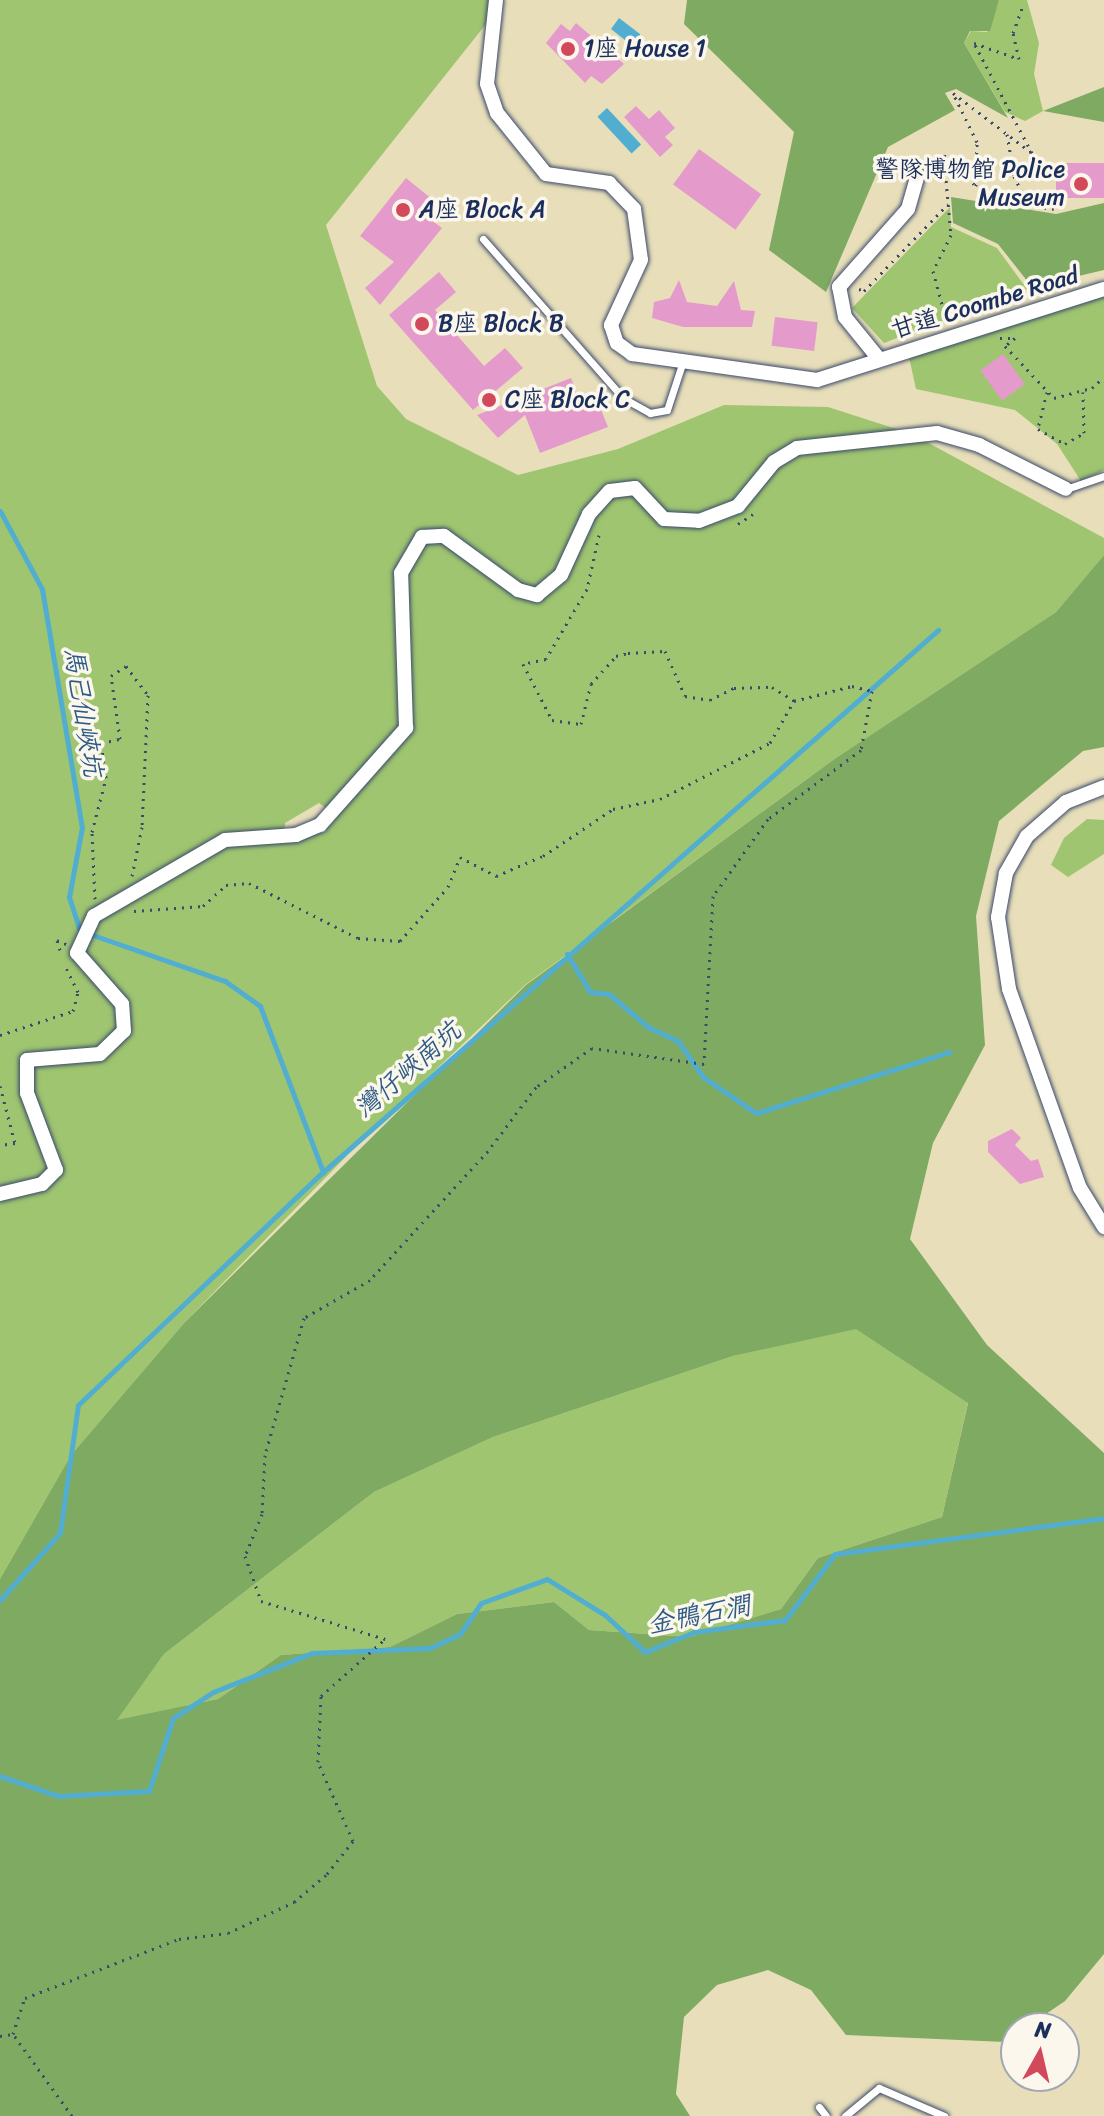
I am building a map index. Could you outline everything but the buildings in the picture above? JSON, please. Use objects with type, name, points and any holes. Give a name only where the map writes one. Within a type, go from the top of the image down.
[{"type":"street","name":"甘道 Coombe Road","points":[[496,0],[487,84],[497,113],[546,174],[609,183],[628,198],[641,260],[612,316],[612,335],[632,354],[682,364],[817,380],[1104,289]]},
{"type":"street","name":"甘道 Coombe Road","points":[[879,359],[845,317],[839,287],[908,209],[918,175]]},
{"type":"street","points":[[0,1194],[42,1184],[56,1170],[27,1093],[27,1060],[100,1054],[124,1031],[122,1004],[77,949],[99,912],[134,888],[241,834],[310,831],[374,771],[409,720],[401,573],[426,535],[444,536],[518,590],[537,595],[561,575],[589,514],[610,491],[635,488],[664,519],[699,521],[738,506],[774,462],[797,448],[937,433],[979,445],[1066,489]]},
{"type":"street","points":[[1104,787],[1066,802],[1027,836],[1006,873],[998,917],[1009,989],[1080,1188],[1104,1227]]},
{"type":"lane","points":[[483,239],[623,398],[650,413],[667,410],[682,364]]},
{"type":"lane","points":[[1066,489],[1104,476]]},
{"type":"lane","points":[[845,2116],[879,2088],[944,2116]]},
{"type":"lane","points":[[819,2107],[826,2116]]},
{"type":"path","points":[[944,155],[976,186],[977,142],[953,93],[1032,153],[974,43],[1019,59],[1013,33],[1022,8]]},
{"type":"path","points":[[1003,128],[1028,205],[1054,209]]},
{"type":"path","points":[[918,175],[944,155]]},
{"type":"path","points":[[944,155],[951,235],[933,271],[949,329]]},
{"type":"path","points":[[847,295],[852,286],[864,291],[948,204]]},
{"type":"path","points":[[943,310],[1062,277]]},
{"type":"path","points":[[937,333],[962,325]]},
{"type":"path","points":[[991,325],[994,333],[1012,328],[999,337],[1015,338],[1005,346],[1054,398],[1083,392],[1104,377]]},
{"type":"path","points":[[1047,390],[1038,429],[1065,444],[1084,433],[1083,392]]},
{"type":"path","points":[[722,527],[748,523],[756,508]]},
{"type":"path","points":[[602,523],[587,589],[546,659],[523,664],[552,720],[581,724],[591,684],[616,656],[628,653],[665,651],[685,696],[710,700],[734,688],[772,687],[794,701]]},
{"type":"path","points":[[13,2034],[25,1998],[179,1939],[228,1933],[294,1902],[327,1874],[353,1841],[318,1762],[321,1696],[385,1639],[261,1601],[245,1556],[262,1514],[265,1455],[304,1318],[370,1280],[536,1087],[592,1048],[704,1064],[707,916],[713,896],[768,819],[861,750],[872,691],[852,686],[794,701],[770,743],[660,799],[613,809],[543,856],[496,876],[460,857],[448,887],[400,941],[358,938],[249,883],[226,885],[203,906],[99,912],[92,832],[106,778],[101,743],[120,739],[111,676],[126,666],[148,695],[134,888]]},
{"type":"path","points":[[0,1035],[73,1011],[78,992],[57,940],[77,949]]},
{"type":"path","points":[[0,1086],[15,1143],[0,1145]]},
{"type":"path","points":[[0,2036],[13,2034]]},
{"type":"path","points":[[13,2034],[72,2116]]},
{"type":"green space","points":[[0,0],[493,0],[486,24],[326,225],[377,386],[406,419],[518,475],[618,449],[724,405],[828,407],[912,434],[1104,538],[1104,555],[1056,612],[833,760],[525,985],[368,1134],[185,1322],[71,1455],[0,1579]],"holes":[[[319,803],[334,814],[325,832],[284,839],[285,823]]]},
{"type":"green space","points":[[687,0],[999,0],[990,31],[970,31],[964,43],[1008,118],[956,89],[945,93],[955,110],[888,147],[826,292],[769,250],[794,132],[684,24]]},
{"type":"green space","points":[[999,0],[1027,0],[1039,43],[1034,74],[1043,111],[1025,121],[1005,112],[964,43],[971,31],[987,32]]},
{"type":"green space","points":[[1104,87],[1104,122],[1043,111]]},
{"type":"green space","points":[[951,197],[1056,214],[1104,203],[1104,270],[1032,287],[998,244],[953,223]]},
{"type":"green space","points":[[950,207],[951,227],[997,248],[1027,289],[884,343],[852,308]]},
{"type":"green space","points":[[1104,296],[1104,470],[1081,481],[1057,444],[1015,410],[916,389],[909,357]]},
{"type":"green space","points":[[1104,555],[1104,747],[1083,751],[999,821],[976,916],[985,1045],[933,1143],[910,1239],[987,1345],[1104,1453],[1104,1954],[1065,2001],[1049,2012],[1000,2012],[1000,2042],[846,2035],[811,1990],[768,1970],[717,1985],[684,2017],[676,2094],[690,2116],[0,2116],[0,1579],[71,1455],[185,1322],[526,985],[833,760],[1056,612]],"holes":[[[856,1329],[968,1403],[942,1517],[818,1558],[781,1609],[689,1637],[589,1630],[554,1602],[457,1614],[390,1647],[281,1655],[218,1699],[117,1720],[164,1654],[374,1492],[493,1437],[733,1356]]]},
{"type":"green space","points":[[1087,819],[1104,820],[1104,854],[1068,877],[1051,865],[1064,838]]},
{"type":"green space","points":[[856,1328],[968,1402],[942,1517],[818,1558],[781,1609],[690,1637],[589,1630],[554,1602],[457,1614],[390,1647],[281,1655],[218,1699],[116,1721],[164,1654],[374,1492],[493,1437],[733,1356]]},
{"type":"water","points":[[619,18],[640,34],[640,52],[611,29]]},
{"type":"water","points":[[607,108],[641,145],[632,153],[597,117]]},
{"type":"waterway","name":"馬己仙峽坑","points":[[0,511],[42,589],[82,827],[69,897],[79,928]]},
{"type":"waterway","name":"灣仔峽南坑","points":[[0,1600],[60,1533],[78,1405],[323,1172],[938,630]]},
{"type":"waterway","name":"馬己仙峽坑","points":[[90,934],[225,981],[260,1006],[323,1172]]},
{"type":"waterway","points":[[567,954],[590,992],[609,994],[648,1027],[678,1041],[703,1077],[756,1113],[950,1052]]},
{"type":"waterway","name":"金鴨石澗","points":[[0,1776],[58,1796],[149,1791],[173,1718],[213,1692],[312,1653],[430,1648],[460,1634],[481,1603],[547,1579],[605,1615],[645,1652],[694,1632],[785,1620],[835,1554],[1104,1518]]},
{"type":"place","name":"1座 House 1","points":[[568,49]]},
{"type":"place","name":"警隊博物館 Police Museum","points":[[1081,184]]},
{"type":"place","name":"A座 Block A","points":[[403,210]]},
{"type":"place","name":"B座 Block B","points":[[422,324]]},
{"type":"place","name":"C座 Block C","points":[[489,400]]}]
